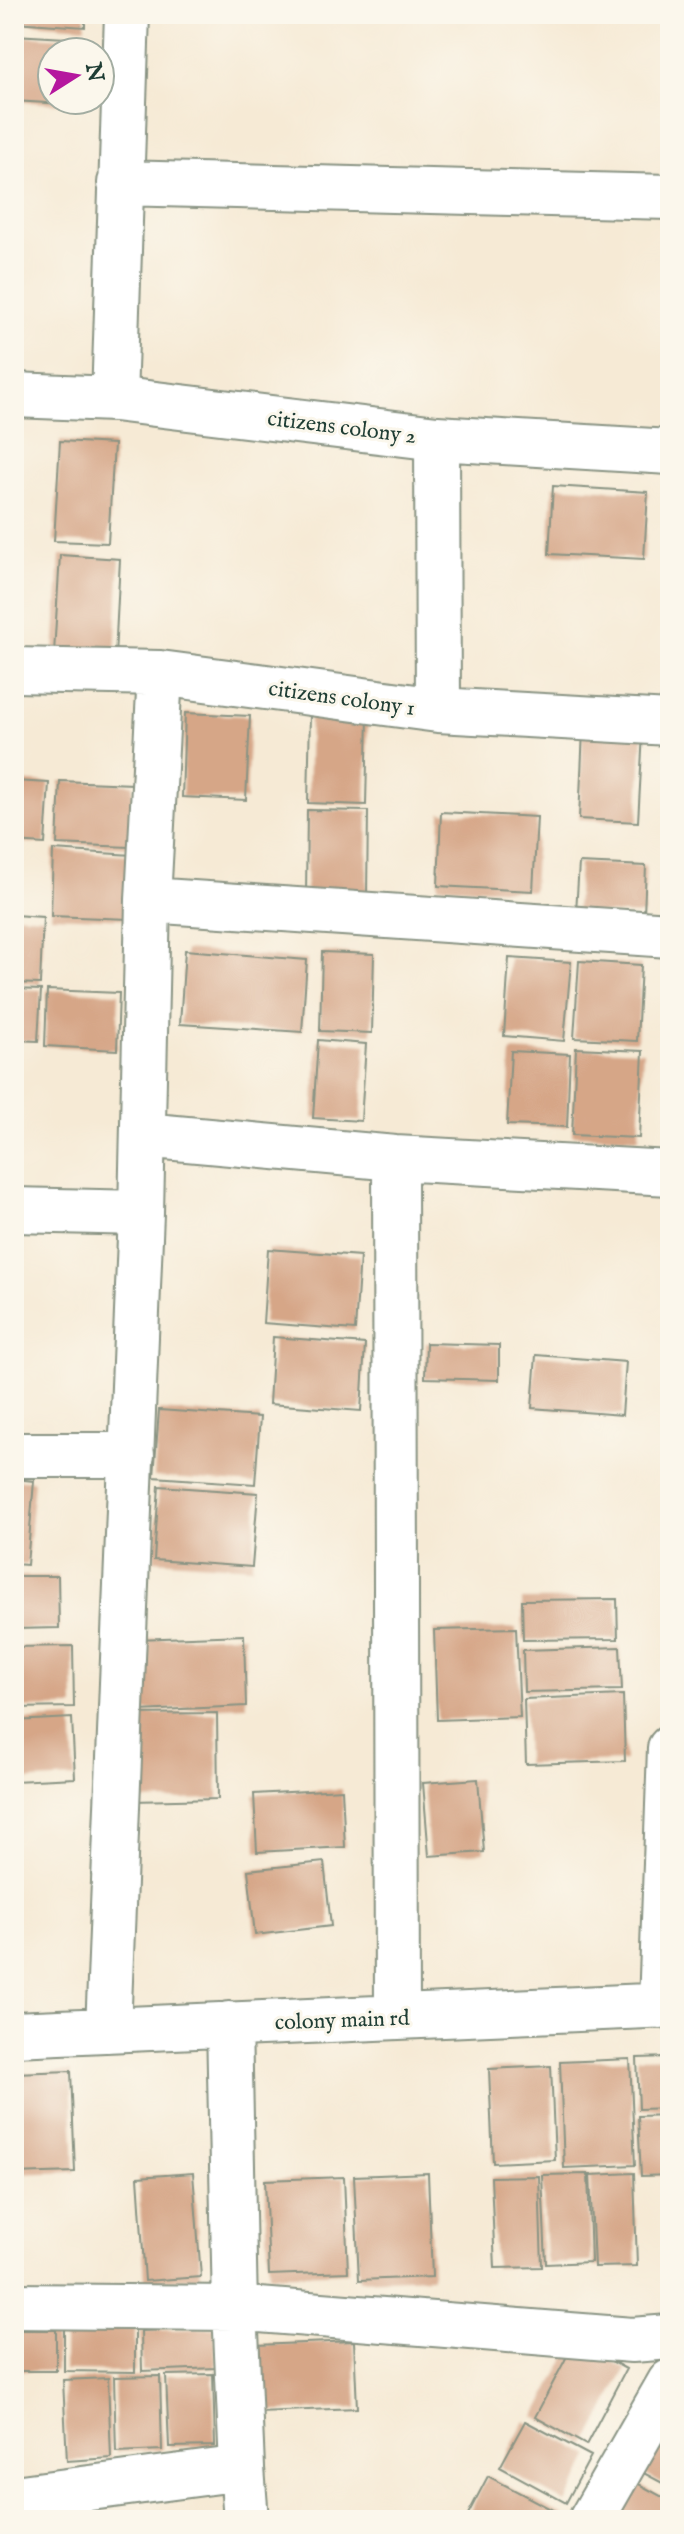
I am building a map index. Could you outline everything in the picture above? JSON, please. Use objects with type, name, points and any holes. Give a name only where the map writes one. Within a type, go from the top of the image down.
[{"type":"street","points":[[114,399],[127,14]]},
{"type":"street","points":[[120,183],[670,197]]},
{"type":"street","name":"citizens colony 2","points":[[14,395],[114,399],[437,438],[670,452]]},
{"type":"street","points":[[437,438],[438,710]]},
{"type":"street","name":"citizens colony 1","points":[[14,670],[160,673],[438,710],[670,723]]},
{"type":"street","points":[[108,2030],[141,1213],[148,900],[160,673]]},
{"type":"street","points":[[148,900],[670,935]]},
{"type":"street","points":[[143,1135],[395,1158],[670,1173]]},
{"type":"street","points":[[395,1158],[397,2017]]},
{"type":"street","points":[[14,1210],[141,1213]]},
{"type":"street","points":[[14,1455],[132,1455]]},
{"type":"street","points":[[666,2006],[670,1748]]},
{"type":"street","name":"colony main rd","points":[[14,2034],[666,2006]]},
{"type":"street","points":[[229,2024],[235,2308],[246,2520]]},
{"type":"street","points":[[14,2306],[235,2308],[632,2340],[670,2337]]},
{"type":"street","points":[[591,2520],[670,2382]]},
{"type":"street","points":[[14,2498],[242,2468]]},
{"type":"building","points":[[14,14],[85,14],[85,27],[14,22]]},
{"type":"building","points":[[14,35],[36,36],[36,102],[14,101]]},
{"type":"building","points":[[60,441],[114,444],[108,543],[54,541]]},
{"type":"building","points":[[553,486],[648,492],[644,559],[549,554]]},
{"type":"building","points":[[60,555],[120,559],[115,657],[54,653]]},
{"type":"building","points":[[185,713],[250,716],[246,800],[182,797]]},
{"type":"building","points":[[310,714],[368,716],[366,805],[308,803]]},
{"type":"building","points":[[583,730],[643,733],[638,822],[579,819]]},
{"type":"building","points":[[14,781],[49,783],[45,844],[14,842]]},
{"type":"building","points":[[60,781],[133,784],[130,847],[57,844]]},
{"type":"building","points":[[307,810],[368,811],[367,896],[306,896]]},
{"type":"building","points":[[441,812],[537,817],[533,891],[438,886]]},
{"type":"building","points":[[53,850],[132,855],[129,919],[51,916]]},
{"type":"building","points":[[579,863],[646,866],[644,915],[576,912]]},
{"type":"building","points":[[14,915],[43,917],[40,984],[14,983]]},
{"type":"building","points":[[185,950],[307,960],[302,1032],[180,1024]]},
{"type":"building","points":[[322,952],[374,954],[372,1033],[320,1031]]},
{"type":"building","points":[[509,958],[571,962],[564,1041],[504,1036]]},
{"type":"building","points":[[579,961],[641,965],[637,1041],[574,1038]]},
{"type":"building","points":[[14,989],[41,990],[38,1041],[14,1040]]},
{"type":"building","points":[[47,990],[119,993],[117,1050],[45,1046]]},
{"type":"building","points":[[318,1040],[366,1044],[361,1121],[313,1118]]},
{"type":"building","points":[[576,1048],[643,1051],[639,1138],[572,1135]]},
{"type":"building","points":[[511,1051],[570,1054],[567,1127],[507,1125]]},
{"type":"building","points":[[268,1249],[360,1256],[355,1330],[263,1323]]},
{"type":"building","points":[[273,1337],[365,1344],[361,1411],[269,1404]]},
{"type":"building","points":[[426,1343],[499,1345],[499,1380],[425,1378]]},
{"type":"building","points":[[536,1355],[626,1362],[622,1415],[532,1408]]},
{"type":"building","points":[[159,1410],[260,1417],[255,1484],[154,1477]]},
{"type":"building","points":[[14,1479],[34,1481],[27,1565],[14,1564]]},
{"type":"building","points":[[159,1486],[258,1493],[252,1567],[154,1560]]},
{"type":"building","points":[[14,1576],[58,1576],[59,1628],[14,1629]]},
{"type":"building","points":[[617,1599],[618,1639],[523,1640],[522,1600]]},
{"type":"building","points":[[516,1628],[520,1717],[437,1720],[434,1630]]},
{"type":"building","points":[[244,1635],[246,1706],[139,1711],[137,1639]]},
{"type":"building","points":[[73,1646],[74,1707],[14,1708],[14,1647]]},
{"type":"building","points":[[620,1647],[622,1690],[524,1692],[523,1650]]},
{"type":"building","points":[[623,1695],[625,1761],[526,1764],[524,1699]]},
{"type":"building","points":[[217,1713],[218,1799],[133,1801],[132,1714]]},
{"type":"building","points":[[72,1718],[75,1778],[14,1781],[14,1721]]},
{"type":"building","points":[[478,1779],[484,1852],[429,1856],[423,1783]]},
{"type":"building","points":[[342,1789],[345,1847],[257,1852],[254,1794]]},
{"type":"building","points":[[324,1862],[331,1926],[255,1935],[248,1870]]},
{"type":"building","points":[[670,2057],[670,2108],[639,2109],[637,2058]]},
{"type":"building","points":[[630,2059],[635,2165],[564,2168],[560,2062]]},
{"type":"building","points":[[551,2066],[555,2160],[493,2163],[489,2069]]},
{"type":"building","points":[[71,2071],[75,2172],[14,2174],[14,2073]]},
{"type":"building","points":[[670,2115],[670,2175],[641,2176],[638,2116]]},
{"type":"building","points":[[193,2173],[201,2277],[145,2281],[138,2177]]},
{"type":"building","points":[[428,2173],[432,2277],[359,2280],[354,2176]]},
{"type":"building","points":[[634,2173],[637,2266],[594,2267],[590,2175]]},
{"type":"building","points":[[588,2174],[591,2262],[546,2264],[542,2175]]},
{"type":"building","points":[[539,2176],[542,2267],[495,2268],[491,2177]]},
{"type":"building","points":[[344,2177],[348,2272],[269,2275],[265,2180]]},
{"type":"building","points":[[64,2328],[135,2329],[135,2372],[64,2371]]},
{"type":"building","points":[[215,2328],[216,2368],[142,2371],[141,2331]]},
{"type":"building","points":[[14,2330],[56,2330],[56,2371],[14,2371]]},
{"type":"building","points":[[354,2341],[357,2408],[259,2412],[256,2345]]},
{"type":"building","points":[[575,2341],[626,2369],[586,2445],[535,2417]]},
{"type":"building","points":[[213,2374],[215,2446],[169,2447],[166,2375]]},
{"type":"building","points":[[160,2376],[162,2450],[116,2452],[114,2377]]},
{"type":"building","points":[[108,2378],[111,2458],[67,2461],[63,2380]]},
{"type":"building","points":[[525,2421],[591,2456],[566,2503],[500,2467]]},
{"type":"building","points":[[670,2423],[670,2487],[634,2468]]},
{"type":"building","points":[[488,2476],[564,2516],[562,2520],[465,2520]]},
{"type":"building","points":[[624,2476],[670,2501],[670,2520],[601,2520]]}]
